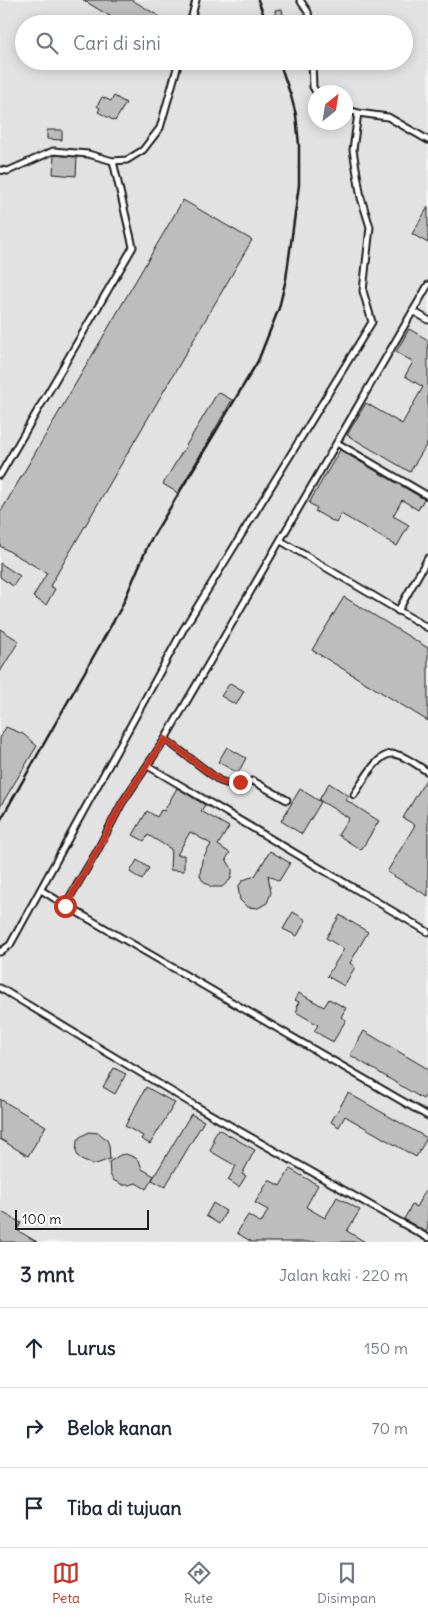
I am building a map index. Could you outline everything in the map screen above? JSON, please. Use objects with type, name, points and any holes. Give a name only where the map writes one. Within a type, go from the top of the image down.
[{"type":"lane","points":[[192,15],[196,0]]},
{"type":"lane","points":[[300,0],[308,15]]},
{"type":"lane","points":[[0,170],[8,171],[53,151],[88,154],[113,161],[127,160],[143,150],[160,128],[176,70]]},
{"type":"lane","points":[[312,70],[313,85]]},
{"type":"lane","points":[[353,111],[388,117],[428,140]]},
{"type":"lane","points":[[0,952],[10,945],[183,630],[372,322],[363,291],[370,227],[360,198],[353,150],[358,113]]},
{"type":"lane","points":[[0,475],[133,248],[113,161]]},
{"type":"lane","points":[[65,906],[122,803],[165,739],[428,286]]},
{"type":"lane","points":[[413,311],[428,320]]},
{"type":"lane","points":[[337,443],[428,496]]},
{"type":"lane","points":[[281,541],[428,628]]},
{"type":"lane","points":[[398,611],[428,558]]},
{"type":"lane","points":[[165,739],[220,781],[229,784],[253,781],[287,800]]},
{"type":"lane","points":[[354,795],[380,757],[392,753],[402,756],[428,772]]},
{"type":"lane","points":[[148,766],[428,932]]},
{"type":"lane","points":[[41,890],[65,906],[428,1116]]},
{"type":"lane","points":[[0,988],[194,1105],[428,1238]]},
{"type":"shaded area","points":[[0,0],[428,0],[428,1242],[0,1242]]},
{"type":"building","points":[[83,0],[132,0],[157,15],[108,15]]},
{"type":"building","points":[[282,9],[283,15],[275,15],[275,10]]},
{"type":"building","points":[[114,96],[126,103],[115,121],[98,112],[100,108],[97,106],[102,97],[111,101]]},
{"type":"building","points":[[47,130],[62,130],[62,140],[47,139]]},
{"type":"building","points":[[54,155],[77,157],[76,176],[53,174]]},
{"type":"building","points":[[183,200],[252,240],[50,586],[55,589],[46,605],[33,597],[47,573],[0,546],[0,513]]},
{"type":"building","points":[[428,207],[428,243],[412,234]]},
{"type":"building","points":[[409,329],[428,340],[428,442],[410,472],[347,435],[366,403],[402,424],[423,387],[405,376],[413,362],[396,352]]},
{"type":"building","points":[[218,392],[232,400],[178,493],[163,484]]},
{"type":"building","points":[[340,450],[424,499],[418,510],[402,500],[393,516],[409,525],[397,546],[341,514],[336,523],[315,511],[317,508],[309,503]]},
{"type":"building","points":[[0,563],[20,576],[13,586],[0,577]]},
{"type":"building","points":[[344,597],[428,648],[428,721],[312,650]]},
{"type":"building","points":[[0,629],[19,641],[0,672]]},
{"type":"building","points":[[230,683],[244,691],[236,705],[221,696]]},
{"type":"building","points":[[6,727],[23,734],[37,746],[0,807],[0,738]]},
{"type":"building","points":[[227,747],[246,758],[238,773],[218,762]]},
{"type":"building","points":[[428,776],[428,896],[387,872],[415,825],[403,818]]},
{"type":"building","points":[[329,783],[349,796],[346,800],[379,821],[361,850],[338,835],[349,818],[319,800]]},
{"type":"building","points":[[177,788],[205,805],[201,811],[229,827],[218,845],[230,853],[226,859],[232,869],[230,880],[222,887],[211,887],[202,880],[200,875],[202,860],[211,844],[190,832],[177,855],[184,855],[184,871],[170,870],[171,849],[148,835],[144,841],[133,835],[147,811],[157,817],[161,810],[164,811]]},
{"type":"building","points":[[300,789],[321,802],[302,834],[281,821]]},
{"type":"building","points":[[270,851],[290,863],[279,881],[268,875],[271,893],[267,903],[258,908],[247,907],[240,900],[238,887],[243,880],[255,876]]},
{"type":"building","points":[[137,860],[149,868],[142,880],[130,872]]},
{"type":"building","points":[[293,912],[306,920],[297,936],[283,929]]},
{"type":"building","points":[[340,915],[368,932],[350,963],[355,967],[344,986],[327,976],[344,949],[326,938]]},
{"type":"building","points":[[299,993],[324,1007],[329,999],[346,1008],[341,1017],[346,1020],[333,1042],[314,1031],[318,1025],[296,1012],[299,1002],[295,1000]]},
{"type":"building","points":[[364,1031],[428,1069],[428,1092],[423,1099],[350,1055]]},
{"type":"building","points":[[114,1068],[126,1074],[115,1094],[103,1087]]},
{"type":"building","points":[[146,1087],[175,1103],[150,1144],[141,1139],[143,1136],[125,1126]]},
{"type":"building","points":[[348,1093],[427,1138],[416,1157],[345,1116],[339,1127],[331,1122]]},
{"type":"building","points":[[0,1099],[46,1126],[28,1156],[0,1139]]},
{"type":"building","points":[[191,1114],[204,1121],[165,1187],[152,1180]]},
{"type":"building","points":[[218,1129],[255,1150],[242,1174],[246,1176],[239,1187],[228,1180],[236,1166],[210,1151],[214,1142],[212,1141]]},
{"type":"building","points":[[89,1132],[99,1133],[107,1140],[110,1159],[96,1164],[81,1160],[76,1152],[77,1141]]},
{"type":"building","points":[[126,1154],[136,1158],[142,1169],[154,1176],[146,1189],[136,1183],[123,1185],[113,1180],[110,1174],[109,1162],[120,1155]]},
{"type":"building","points":[[290,1169],[318,1185],[306,1207],[325,1218],[337,1197],[360,1210],[347,1231],[365,1242],[252,1242],[237,1233],[248,1215],[261,1223],[268,1210],[255,1203],[269,1180],[280,1186]]},
{"type":"building","points":[[428,1186],[428,1228],[426,1232],[404,1219],[412,1205],[416,1207]]},
{"type":"building","points":[[213,1203],[226,1211],[219,1224],[206,1216]]},
{"type":"building","points":[[0,1211],[21,1223],[17,1230],[37,1242],[0,1242]]},
{"type":"railway","points":[[258,0],[264,15]]},
{"type":"railway","points":[[0,821],[121,608],[149,543],[258,361],[279,308],[286,279],[299,185],[299,145],[296,115],[282,70]]},
{"type":"route","points":[[65,906],[122,803],[165,739],[220,781],[229,784],[240,782]]}]
